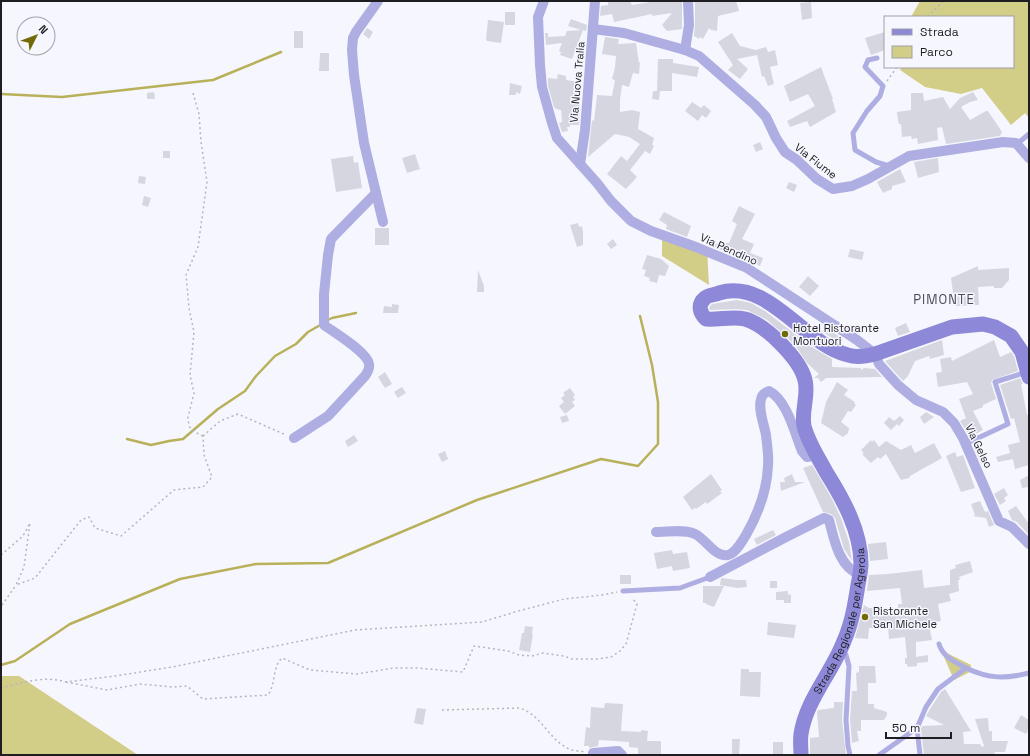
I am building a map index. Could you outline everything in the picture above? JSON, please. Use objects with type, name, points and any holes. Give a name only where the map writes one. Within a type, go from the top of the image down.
[{"type":"main road","name":"Strada Regionale per Agerola","points":[[801,755],[800,734],[806,713],[844,642],[853,614],[861,564],[858,540],[839,493],[808,437],[804,424],[806,382],[803,372],[796,362],[768,332],[757,324],[745,319],[706,319],[701,314],[700,303],[706,297],[727,291],[745,292],[760,297],[825,345],[847,355],[862,357],[875,354],[952,327],[983,324],[995,327],[1011,336],[1022,352],[1028,375]]},
{"type":"street","points":[[378,1],[356,32],[353,38],[352,50],[354,75],[364,142],[383,222]]},
{"type":"street","name":"Via Pendino","points":[[544,1],[538,17],[542,87],[557,138],[611,201],[632,221],[651,231],[748,268],[857,340],[875,354]]},
{"type":"street","name":"Via Nuova Tralia","points":[[580,164],[585,130],[595,1]]},
{"type":"street","points":[[685,50],[689,25],[688,1]]},
{"type":"street","name":"Via Fiume","points":[[594,29],[624,33],[685,50],[699,56],[755,105],[766,117],[776,138],[785,152],[797,160],[817,179],[833,189],[852,186],[909,156],[1003,142],[1017,144]]},
{"type":"street","points":[[1017,144],[1029,158]]},
{"type":"street","points":[[294,438],[328,416],[365,376],[369,369],[369,363],[363,354],[324,325],[324,294],[331,239],[376,193]]},
{"type":"street","name":"Via Gelso","points":[[875,354],[879,364],[898,385],[916,400],[943,412],[954,423],[966,444],[999,521],[1012,527],[1029,544]]},
{"type":"street","points":[[656,532],[688,532],[696,534],[717,553],[725,555],[731,554],[736,550],[750,528],[765,489],[768,465],[766,434],[761,407],[761,398],[764,393],[769,391],[776,394],[782,401],[802,451],[807,457],[817,455]]},
{"type":"street","points":[[710,578],[824,518],[829,520],[839,553],[843,560],[854,572],[859,574]]},
{"type":"street","points":[[593,753],[618,751],[622,755]]},
{"type":"lane","points":[[877,58],[868,60],[865,67],[883,86],[880,96],[866,111],[853,133],[855,150],[876,162],[890,166]]},
{"type":"lane","points":[[1017,144],[1029,134]]},
{"type":"lane","points":[[966,444],[1008,424],[995,382],[1028,375]]},
{"type":"lane","points":[[623,591],[680,588],[710,578]]},
{"type":"lane","points":[[939,644],[941,651],[947,657],[966,668],[992,678],[1013,677],[1029,673]]},
{"type":"lane","points":[[840,650],[846,655],[848,666],[846,720],[850,755]]},
{"type":"lane","points":[[920,755],[917,728],[926,707],[938,689],[966,668]]},
{"type":"lane","points":[[879,755],[917,728]]},
{"type":"path","points":[[929,16],[943,1]]},
{"type":"path","points":[[883,86],[896,68]]},
{"type":"path","points":[[193,93],[199,114],[201,142],[207,182],[198,247],[186,274],[189,308],[194,332],[190,375],[194,394],[188,417],[189,426],[193,431],[203,436]]},
{"type":"path","points":[[203,436],[220,421],[238,414],[294,438]]},
{"type":"path","points":[[16,585],[35,578],[81,520],[89,517],[95,528],[121,536],[174,490],[202,487],[212,477],[204,455],[203,436]]},
{"type":"path","points":[[1,555],[24,536],[30,522],[24,567],[16,585],[2,605],[1,610]]},
{"type":"path","points":[[1,688],[38,680],[58,680],[66,682],[107,690],[140,684],[172,687],[187,686],[202,699],[268,695],[272,690],[278,662],[282,658],[310,670],[357,674],[394,668],[417,668],[463,672],[474,646],[508,651],[519,655],[532,656],[543,653],[564,656],[572,659],[610,657],[620,651],[626,644],[637,604],[634,598],[628,596],[623,591],[564,599],[482,622],[355,630],[172,667],[66,682]]},
{"type":"path","points":[[442,710],[519,708],[527,710],[534,715],[554,738],[564,746],[573,750],[593,753]]},
{"type":"green space","points":[[920,1],[1029,1],[1029,118],[1025,113],[1011,125],[982,88],[961,94],[925,87],[900,70],[901,68],[1014,68],[1014,16],[912,16]]},
{"type":"green space","points":[[662,231],[707,249],[709,285],[662,256]]},
{"type":"green space","points":[[941,650],[971,665],[970,672],[954,680]]},
{"type":"green space","points":[[1,676],[19,676],[138,755],[1,755]]},
{"type":"building","points":[[608,1],[630,1],[632,5],[656,1],[682,1],[682,29],[667,31],[662,25],[672,13],[652,16],[652,14],[614,22],[612,14],[600,16],[601,6],[608,5]]},
{"type":"building","points":[[695,1],[736,1],[739,11],[718,16],[717,31],[709,28],[703,39],[700,37],[699,39],[694,36]]},
{"type":"building","points":[[811,2],[812,18],[802,20],[800,3]]},
{"type":"building","points":[[505,12],[515,12],[515,25],[505,25]]},
{"type":"building","points":[[571,19],[587,25],[586,31],[583,30],[572,59],[560,55],[561,52],[559,51],[562,43],[546,45],[545,33],[548,33],[548,37],[565,36],[567,31],[581,30],[568,26]]},
{"type":"building","points":[[488,20],[504,22],[501,43],[487,41]]},
{"type":"building","points":[[367,28],[373,32],[369,39],[363,34]]},
{"type":"building","points":[[294,31],[303,31],[303,48],[294,48]]},
{"type":"building","points":[[884,32],[884,50],[871,55],[865,38]]},
{"type":"building","points":[[732,33],[740,46],[756,50],[766,47],[768,52],[775,50],[778,65],[770,67],[774,84],[768,86],[764,76],[762,77],[757,55],[737,59],[748,69],[740,79],[728,70],[733,65],[718,42]]},
{"type":"building","points":[[605,37],[619,39],[618,44],[636,43],[639,63],[640,62],[639,74],[633,73],[629,87],[622,85],[620,112],[632,110],[640,112],[638,129],[654,138],[652,145],[654,146],[650,154],[645,151],[630,170],[637,177],[626,189],[607,174],[621,156],[627,161],[640,144],[629,137],[615,134],[588,157],[592,120],[594,121],[597,95],[612,96],[615,80],[612,79],[616,56],[602,54]]},
{"type":"building","points":[[320,53],[329,53],[329,71],[319,71]]},
{"type":"building","points":[[658,59],[673,59],[673,63],[699,67],[697,77],[672,73],[672,91],[660,91],[659,100],[652,99],[653,91],[657,91]]},
{"type":"building","points":[[821,67],[833,99],[836,112],[810,127],[807,121],[790,127],[787,121],[815,106],[808,94],[790,102],[784,86]]},
{"type":"building","points":[[558,74],[566,76],[566,80],[579,82],[577,103],[580,103],[579,125],[570,125],[570,127],[567,127],[568,131],[562,132],[559,123],[562,122],[561,110],[554,107],[548,86],[548,78],[557,79]]},
{"type":"building","points":[[510,83],[522,86],[520,94],[516,92],[516,95],[509,95]]},
{"type":"building","points":[[154,92],[155,99],[147,99],[147,93]]},
{"type":"building","points":[[973,92],[978,100],[961,107],[970,120],[988,111],[1002,132],[1000,136],[946,144],[942,127],[937,128],[938,140],[918,144],[917,138],[912,139],[911,136],[902,137],[901,124],[899,124],[897,112],[911,110],[911,93],[923,93],[924,101],[943,97],[950,109],[960,98]]},
{"type":"building","points":[[692,102],[701,108],[704,105],[711,111],[706,118],[702,115],[698,121],[685,111]]},
{"type":"building","points":[[760,142],[763,149],[756,152],[753,145]]},
{"type":"building","points":[[163,151],[170,151],[170,158],[163,158]]},
{"type":"building","points":[[415,154],[420,169],[407,173],[402,158]]},
{"type":"building","points":[[353,156],[354,163],[358,162],[362,188],[336,192],[331,159]]},
{"type":"building","points":[[938,158],[939,172],[918,178],[914,162]]},
{"type":"building","points":[[900,169],[906,182],[892,186],[892,189],[883,193],[877,182]]},
{"type":"building","points":[[139,176],[146,177],[145,184],[138,183]]},
{"type":"building","points":[[789,182],[797,185],[794,192],[786,188]]},
{"type":"building","points":[[144,196],[151,198],[148,207],[142,205]]},
{"type":"building","points":[[739,206],[755,214],[742,239],[754,244],[750,253],[763,258],[760,266],[707,244],[710,242],[714,244],[729,243],[737,224],[732,221]]},
{"type":"building","points":[[664,212],[691,226],[687,237],[666,229],[667,225],[659,220]]},
{"type":"building","points":[[578,223],[579,227],[582,226],[583,245],[577,247],[570,225]]},
{"type":"building","points":[[375,228],[389,228],[389,245],[375,245]]},
{"type":"building","points":[[613,239],[617,245],[611,249],[607,244]]},
{"type":"building","points":[[850,249],[864,252],[862,260],[848,257]]},
{"type":"building","points":[[647,255],[661,259],[669,266],[665,276],[659,275],[657,283],[649,281],[650,278],[644,276],[646,270],[642,269]]},
{"type":"building","points":[[978,266],[978,270],[1009,268],[1009,280],[1002,288],[994,288],[994,286],[978,287],[979,305],[955,306],[951,278]]},
{"type":"building","points":[[478,270],[484,286],[484,292],[477,292]]},
{"type":"building","points":[[808,276],[819,286],[810,296],[799,287]]},
{"type":"building","name":"Hotel Ristorante Montuori","points":[[737,300],[751,303],[765,311],[812,347],[832,359],[832,367],[861,368],[861,370],[864,368],[875,369],[882,377],[826,378],[821,382],[818,378],[814,378],[819,374],[807,363],[797,348],[767,320],[747,310],[710,310],[709,308],[712,304]]},
{"type":"building","points":[[392,304],[399,305],[398,313],[383,313],[384,306],[392,307]]},
{"type":"building","points":[[906,323],[910,332],[898,336],[895,328]]},
{"type":"building","points":[[825,327],[843,339],[841,343],[822,332]]},
{"type":"building","points":[[942,340],[944,355],[930,359],[929,356],[915,361],[908,376],[903,381],[885,361]]},
{"type":"building","points":[[994,340],[1000,357],[1011,352],[1014,356],[1018,371],[992,380],[991,383],[996,399],[973,411],[983,430],[970,437],[960,421],[966,418],[959,399],[973,394],[967,382],[938,387],[936,373],[942,372],[940,359],[951,357],[952,361]]},
{"type":"building","points":[[385,372],[392,384],[385,388],[378,377]]},
{"type":"building","points":[[1020,378],[1023,384],[1021,384],[1027,415],[1029,415],[1029,465],[1015,469],[1013,459],[998,462],[996,457],[1010,453],[1008,445],[1020,442],[1014,418],[1011,419],[1000,385]]},
{"type":"building","points":[[837,382],[848,390],[844,395],[855,402],[854,403],[856,405],[851,412],[848,411],[841,422],[849,428],[848,433],[843,437],[821,423],[826,402]]},
{"type":"building","points":[[402,387],[406,393],[398,398],[394,392]]},
{"type":"building","points":[[570,388],[575,395],[573,397],[575,400],[572,402],[575,406],[565,414],[559,406],[564,402],[561,398],[565,395],[563,393]]},
{"type":"building","points":[[926,412],[934,417],[924,424],[920,417]]},
{"type":"building","points":[[567,415],[569,421],[562,423],[560,417]]},
{"type":"building","points":[[900,416],[904,420],[899,426],[897,424],[891,430],[884,423],[889,417],[894,421]]},
{"type":"building","points":[[354,435],[358,441],[348,447],[345,441]]},
{"type":"building","points":[[871,440],[872,442],[874,440],[879,447],[886,441],[901,450],[911,445],[915,453],[934,443],[942,458],[909,478],[901,480],[886,454],[880,459],[878,457],[871,463],[862,454],[864,453],[861,450]]},
{"type":"building","points":[[977,443],[986,462],[981,464],[973,445]]},
{"type":"building","points":[[445,451],[448,459],[442,462],[438,454]]},
{"type":"building","points":[[955,452],[957,457],[963,455],[975,488],[961,492],[946,456]]},
{"type":"building","points":[[812,465],[831,497],[841,518],[849,542],[852,561],[844,549],[835,518],[831,514],[823,512],[803,468]]},
{"type":"building","points":[[711,474],[722,490],[720,491],[722,493],[707,504],[706,502],[692,510],[683,497]]},
{"type":"building","points":[[792,474],[795,482],[805,482],[781,491],[780,482],[785,482],[784,478]]},
{"type":"building","points":[[1029,475],[1029,487],[1022,488],[1020,480]]},
{"type":"building","points":[[1004,488],[1008,495],[1004,498],[1006,501],[1000,505],[994,494]]},
{"type":"building","points":[[980,501],[985,512],[988,511],[994,525],[989,527],[986,518],[973,516],[975,515],[971,504]]},
{"type":"building","points":[[1016,506],[1029,524],[1029,535],[1017,522],[1012,520],[1008,511]]},
{"type":"building","points":[[773,530],[776,535],[757,545],[754,539]]},
{"type":"building","points":[[886,542],[888,559],[870,561],[868,544]]},
{"type":"building","points":[[672,550],[673,554],[687,552],[690,568],[673,571],[672,566],[657,569],[654,553]]},
{"type":"building","points":[[970,561],[973,572],[959,577],[959,591],[949,594],[951,601],[938,604],[941,621],[934,622],[934,626],[929,626],[932,640],[916,642],[916,657],[928,655],[928,662],[917,663],[917,666],[908,667],[907,664],[905,664],[905,658],[907,658],[905,637],[889,639],[888,627],[869,628],[868,639],[855,638],[864,605],[869,608],[898,608],[898,604],[902,604],[900,588],[867,591],[869,575],[922,570],[924,588],[950,585],[950,570],[956,568],[955,565]]},
{"type":"building","points":[[620,575],[631,575],[631,584],[620,584]]},
{"type":"building","points":[[721,578],[746,580],[747,587],[737,588],[720,585]]},
{"type":"building","points":[[770,581],[777,581],[777,588],[770,588]]},
{"type":"building","points":[[703,586],[724,586],[714,607],[703,603]]},
{"type":"building","points":[[788,591],[788,595],[791,594],[791,603],[784,603],[784,600],[776,600],[776,592]]},
{"type":"building","points":[[768,622],[796,625],[794,638],[767,635]]},
{"type":"building","points":[[525,626],[533,627],[530,652],[519,650],[522,633],[524,633]]},
{"type":"building","points":[[859,666],[875,666],[876,683],[868,683],[868,704],[874,704],[874,708],[887,712],[887,715],[884,720],[861,720],[861,731],[857,731],[859,741],[852,743],[850,720],[852,691],[857,691],[856,673],[859,672]]},
{"type":"building","points":[[741,669],[749,669],[749,672],[761,672],[760,697],[740,696]]},
{"type":"building","points":[[945,689],[971,731],[963,732],[964,744],[980,744],[982,747],[984,746],[975,719],[988,718],[989,731],[992,731],[992,741],[1008,741],[1005,752],[995,752],[994,755],[924,755],[921,729],[922,726],[944,725],[926,716],[941,692]]},
{"type":"building","points":[[834,702],[843,702],[842,720],[846,755],[810,755],[810,738],[819,737],[817,712],[818,710],[834,708]]},
{"type":"building","points":[[605,703],[623,704],[621,731],[648,731],[647,741],[661,741],[661,755],[638,755],[638,748],[629,747],[629,742],[599,740],[598,746],[589,748],[589,746],[584,746],[586,727],[590,728],[591,707],[604,708]]},
{"type":"building","points":[[417,708],[426,709],[423,725],[414,723]]},
{"type":"building","points":[[1021,715],[1029,720],[1029,729],[1026,734],[1014,728]]},
{"type":"building","points":[[732,739],[740,739],[739,755],[732,755]]},
{"type":"building","points":[[773,742],[783,742],[783,755],[773,755]]},
{"type":"waterway","points":[[1,94],[62,97],[213,80],[281,52]]},
{"type":"waterway","points":[[326,321],[332,318],[356,313]]},
{"type":"waterway","points":[[1,665],[15,661],[70,624],[180,579],[256,564],[328,563],[477,500],[601,459],[638,466],[658,444],[658,402],[652,365],[640,316]]},
{"type":"waterway","points":[[127,439],[151,445],[183,439],[218,409],[245,391],[256,376],[275,356],[296,344],[308,332],[322,324]]},
{"type":"place","name":"Hotel Ristorante Montuori","points":[[785,334]]},
{"type":"place","name":"Ristorante San Michele","points":[[865,617]]},
{"type":"district","name":"PIMONTE","points":[[944,299]]}]
